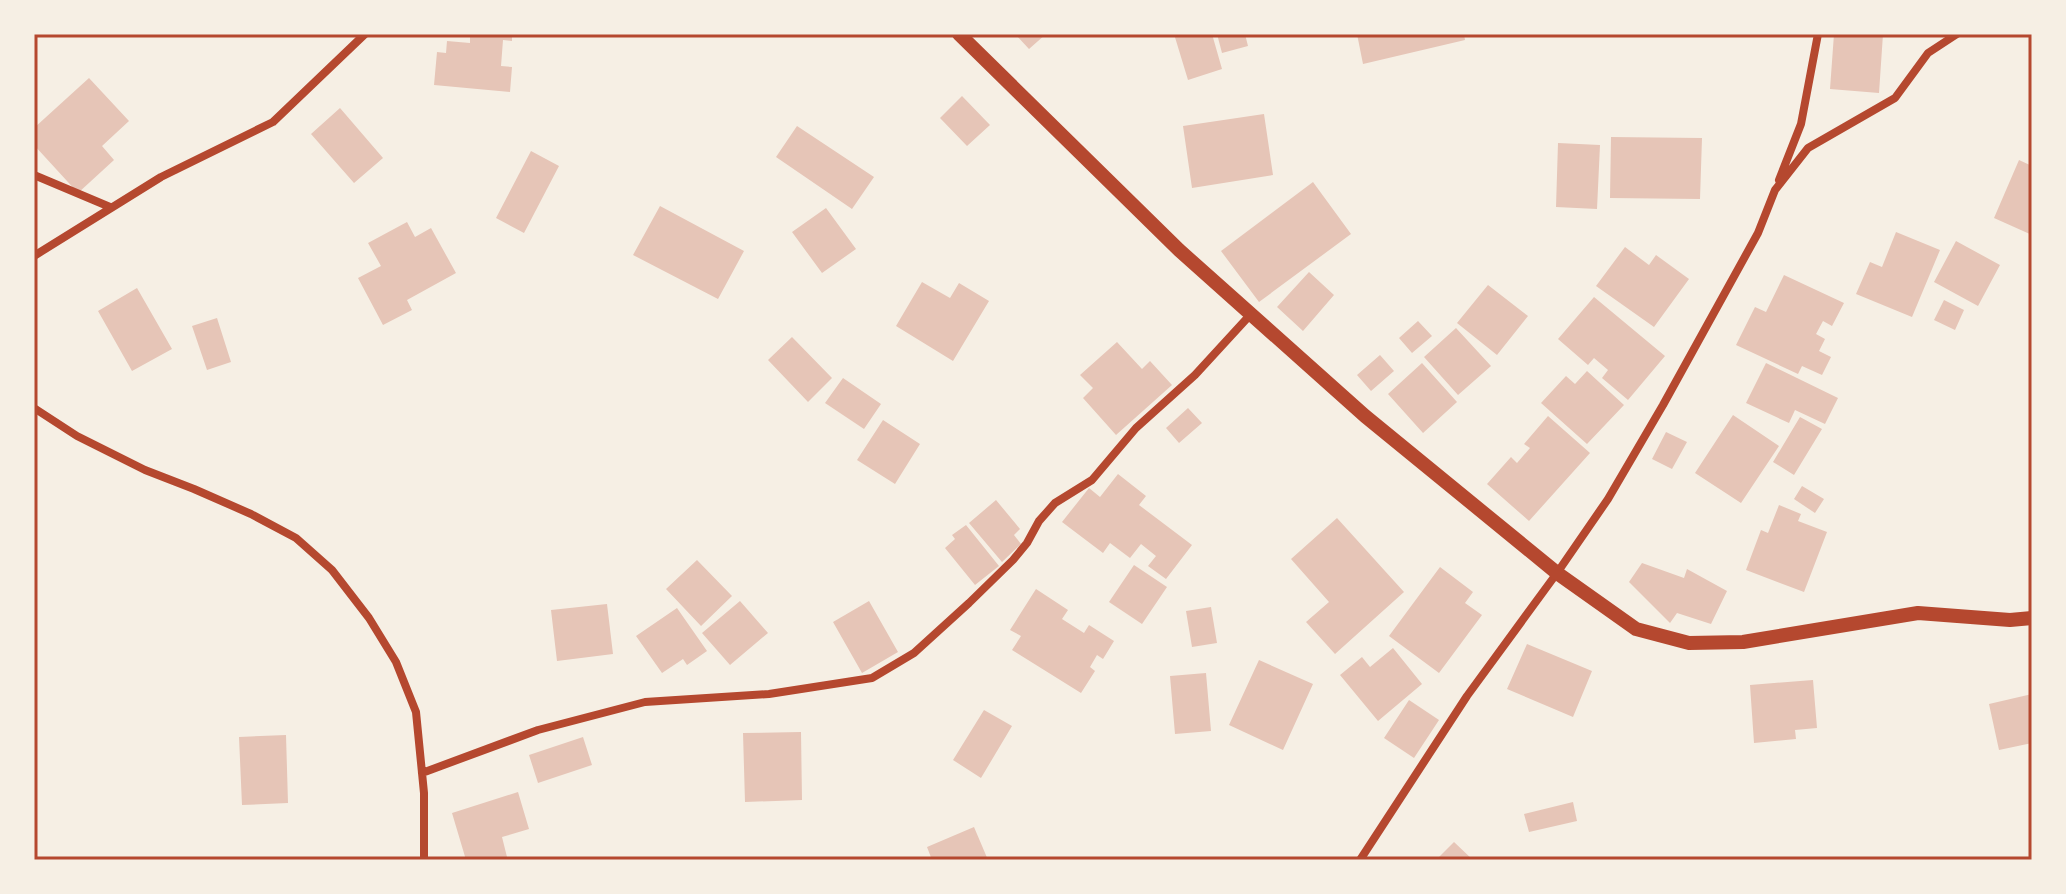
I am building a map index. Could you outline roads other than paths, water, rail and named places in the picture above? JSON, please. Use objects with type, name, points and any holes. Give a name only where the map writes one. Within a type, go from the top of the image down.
[{"type":"street","points":[[34,256],[161,177],[273,122],[365,34]]},
{"type":"street","points":[[959,34],[1179,250],[1365,416],[1557,573],[1636,629],[1689,643],[1743,642],[1918,613],[2010,620],[2032,618]]},
{"type":"street","points":[[1758,233],[1801,124],[1818,34]]},
{"type":"street","points":[[1360,860],[1467,696],[1608,499],[1758,233],[1775,190],[1808,148],[1895,98],[1928,53],[1957,34]]},
{"type":"street","points":[[34,175],[110,207]]},
{"type":"street","points":[[422,773],[538,730],[645,702],[769,694],[872,678],[914,653],[969,603],[1013,560],[1055,503],[1092,480],[1136,428],[1195,375],[1251,314]]},
{"type":"street","points":[[34,408],[77,436],[145,470],[237,508],[296,538],[332,570],[369,618],[396,662],[416,712],[424,793],[424,860]]}]
